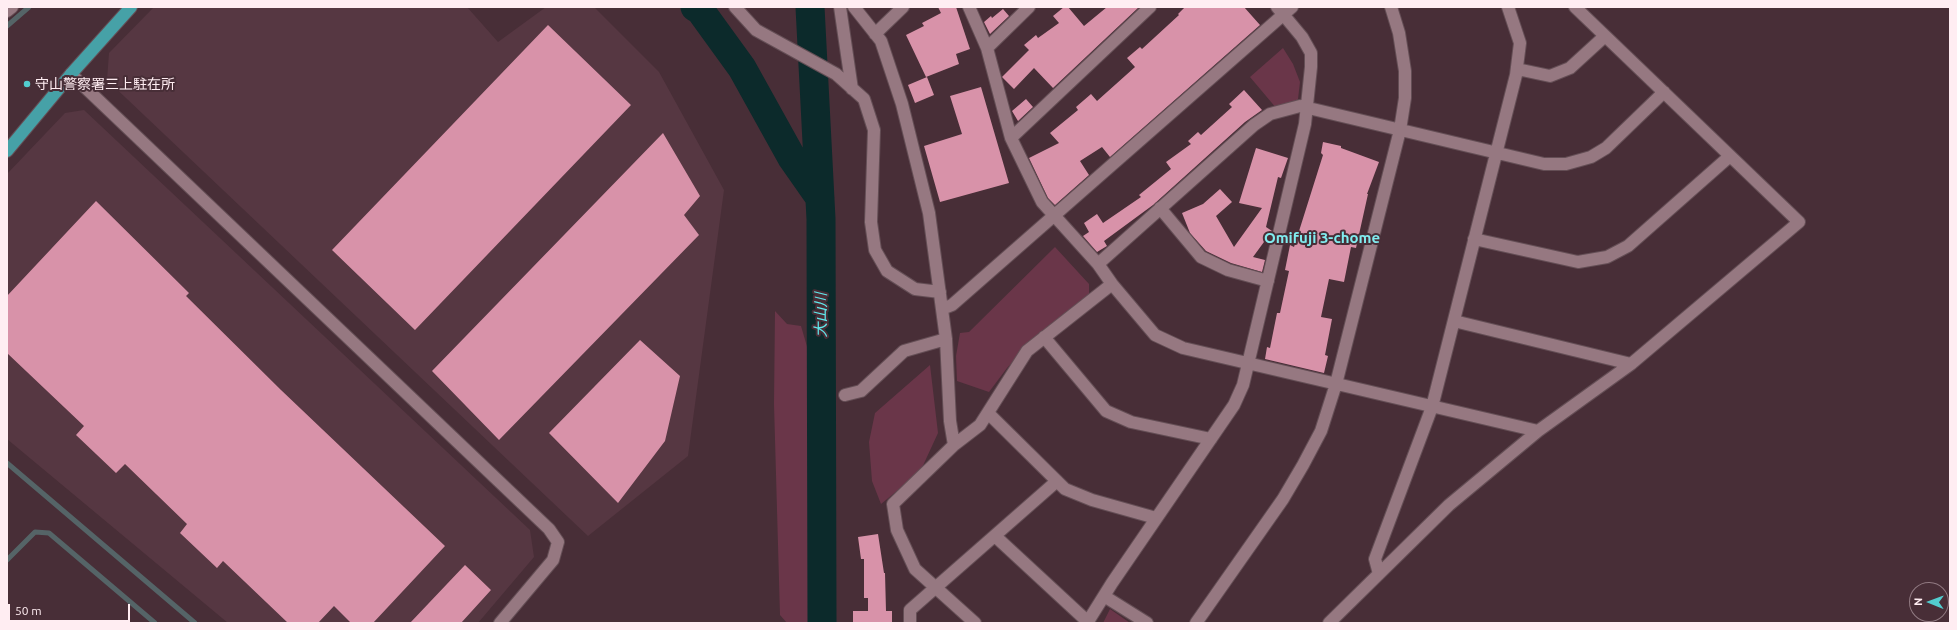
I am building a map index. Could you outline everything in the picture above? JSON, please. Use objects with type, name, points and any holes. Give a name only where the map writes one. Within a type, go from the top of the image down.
[{"type":"main road","points":[[7,151],[71,74],[131,7]]},
{"type":"street","points":[[7,12],[12,7]]},
{"type":"street","points":[[735,7],[747,12],[756,30],[836,74],[864,99],[874,130],[871,222],[875,250],[887,271],[915,289],[940,292]]},
{"type":"street","points":[[840,7],[852,89]]},
{"type":"street","points":[[854,7],[880,41],[902,104],[929,213],[946,339],[950,422],[954,445]]},
{"type":"street","points":[[876,34],[903,7]]},
{"type":"street","points":[[969,7],[987,48],[1011,138],[1042,202],[1098,264],[1112,284],[1155,335],[1183,348],[1538,431]]},
{"type":"street","points":[[987,48],[1029,7]]},
{"type":"street","points":[[1011,138],[1150,7]]},
{"type":"street","points":[[1196,623],[1282,499],[1303,465],[1321,431],[1336,384],[1400,130],[1405,98],[1405,71],[1399,33],[1391,7]]},
{"type":"street","points":[[1379,574],[1375,560],[1432,406],[1517,69],[1520,43],[1508,7]]},
{"type":"street","points":[[1329,623],[1449,505],[1538,431],[1631,364],[1798,222],[1575,7]]},
{"type":"street","points":[[942,309],[952,305],[1054,216],[1284,10],[1311,53],[1305,124],[1243,384],[1234,405],[1156,518],[1088,622],[995,536]]},
{"type":"street","points":[[1517,69],[1550,76],[1570,68],[1605,36]]},
{"type":"street","points":[[71,74],[549,529],[558,542],[553,560],[500,623]]},
{"type":"street","points":[[1098,264],[1254,125],[1270,114],[1300,106],[1544,164],[1566,164],[1591,157],[1606,148],[1664,92]]},
{"type":"street","points":[[1474,239],[1578,262],[1607,257],[1628,246],[1730,156]]},
{"type":"street","points":[[1160,208],[1201,257],[1228,270],[1268,281]]},
{"type":"street","points":[[975,623],[915,569],[897,530],[893,504],[954,445],[980,425],[1027,350],[1112,284]]},
{"type":"street","points":[[1454,322],[1631,364]]},
{"type":"street","points":[[1044,338],[1106,411],[1131,422],[1211,439]]},
{"type":"street","points":[[845,394],[861,390],[904,351],[946,339]]},
{"type":"street","points":[[988,413],[1065,489],[1092,500],[1156,518]]},
{"type":"street","points":[[910,623],[910,610],[1057,481]]},
{"type":"street","points":[[1104,596],[1147,623]]},
{"type":"shaded area","points":[[154,7],[467,7],[498,42],[546,7],[594,7],[659,72],[724,190],[688,456],[588,536],[107,80],[109,53]]},
{"type":"shaded area","points":[[1283,48],[1293,64],[1300,82],[1298,99],[1282,115],[1250,77]]},
{"type":"shaded area","points":[[84,110],[530,530],[534,557],[478,623],[228,623],[7,439],[7,174],[65,113]]},
{"type":"shaded area","points":[[1055,247],[1089,284],[1089,299],[1036,337],[1007,368],[989,392],[957,381],[956,356],[960,333],[969,332]]},
{"type":"shaded area","points":[[775,311],[787,324],[801,326],[827,415],[830,623],[787,623],[780,615],[774,404]]},
{"type":"shaded area","points":[[930,365],[938,433],[920,472],[881,504],[872,481],[869,442],[875,413]]},
{"type":"shaded area","points":[[1110,609],[1130,623],[1103,623]]},
{"type":"building","points":[[938,7],[956,7],[970,49],[956,54],[959,64],[926,77],[906,35],[924,26],[922,23],[941,13]]},
{"type":"building","points":[[1064,7],[1068,7],[1084,26],[1107,7],[1139,7],[1053,88],[1034,68],[1014,89],[1002,77],[1029,50],[1024,45],[1036,35],[1038,38],[1059,23],[1053,16]]},
{"type":"building","points":[[1185,7],[1244,7],[1260,25],[1110,157],[1102,147],[1080,161],[1089,175],[1055,205],[1048,198],[1029,158],[1059,143],[1050,133],[1078,110],[1076,107],[1091,94],[1097,101],[1135,67],[1127,58],[1140,47],[1142,49],[1179,15],[1178,14]]},
{"type":"building","points":[[1003,9],[1009,16],[990,34],[984,22],[991,16],[992,18]]},
{"type":"building","points":[[548,25],[631,105],[415,330],[332,250]]},
{"type":"building","points":[[927,77],[934,95],[915,103],[908,85]]},
{"type":"building","points":[[981,87],[1009,183],[940,202],[924,146],[962,134],[950,96]]},
{"type":"building","points":[[1244,90],[1262,110],[1245,122],[1153,205],[1104,241],[1107,246],[1097,252],[1083,236],[1089,232],[1084,223],[1097,214],[1103,223],[1141,197],[1139,195],[1171,169],[1166,162],[1191,144],[1188,141],[1198,132],[1201,135],[1232,107],[1229,104]]},
{"type":"building","points":[[1026,99],[1033,107],[1018,121],[1012,111]]},
{"type":"building","points":[[663,133],[700,196],[684,215],[699,235],[499,440],[432,371]]},
{"type":"building","points":[[1323,142],[1341,146],[1341,148],[1379,162],[1367,194],[1356,248],[1351,247],[1344,282],[1329,279],[1321,317],[1332,319],[1325,355],[1328,356],[1324,373],[1265,359],[1267,347],[1270,348],[1277,313],[1280,313],[1289,271],[1285,270],[1290,245],[1294,247],[1323,155],[1321,153]]},
{"type":"building","points":[[1256,148],[1288,158],[1281,178],[1278,177],[1266,227],[1272,231],[1253,257],[1265,260],[1262,272],[1231,263],[1206,251],[1190,233],[1182,213],[1203,204],[1220,189],[1232,202],[1216,216],[1234,247],[1262,208],[1239,203]]},
{"type":"building","points":[[96,201],[189,293],[186,296],[281,390],[445,546],[373,623],[351,623],[334,606],[318,623],[288,623],[223,561],[217,568],[180,533],[187,524],[125,464],[116,473],[76,435],[84,426],[7,353],[7,296]]},
{"type":"building","points":[[640,340],[680,376],[665,441],[618,503],[549,433]]},
{"type":"building","points":[[878,534],[885,573],[886,611],[892,611],[892,623],[853,623],[853,611],[868,611],[868,598],[864,598],[864,559],[861,559],[858,537]]},
{"type":"building","points":[[465,565],[491,590],[461,623],[410,623]]},
{"type":"waterway","points":[[7,26],[29,7]]},
{"type":"waterway","points":[[695,7],[700,10],[742,68],[792,158],[820,198]]},
{"type":"waterway","name":"大山川","points":[[810,7],[821,219],[822,623]]},
{"type":"waterway","points":[[7,463],[195,623]]},
{"type":"waterway","points":[[7,560],[35,532],[49,533],[155,623]]},
{"type":"place","name":"守山警察署三上駐在所","points":[[27,84]]},
{"type":"district","name":"Omifuji 3-chome","points":[[1322,238]]}]
